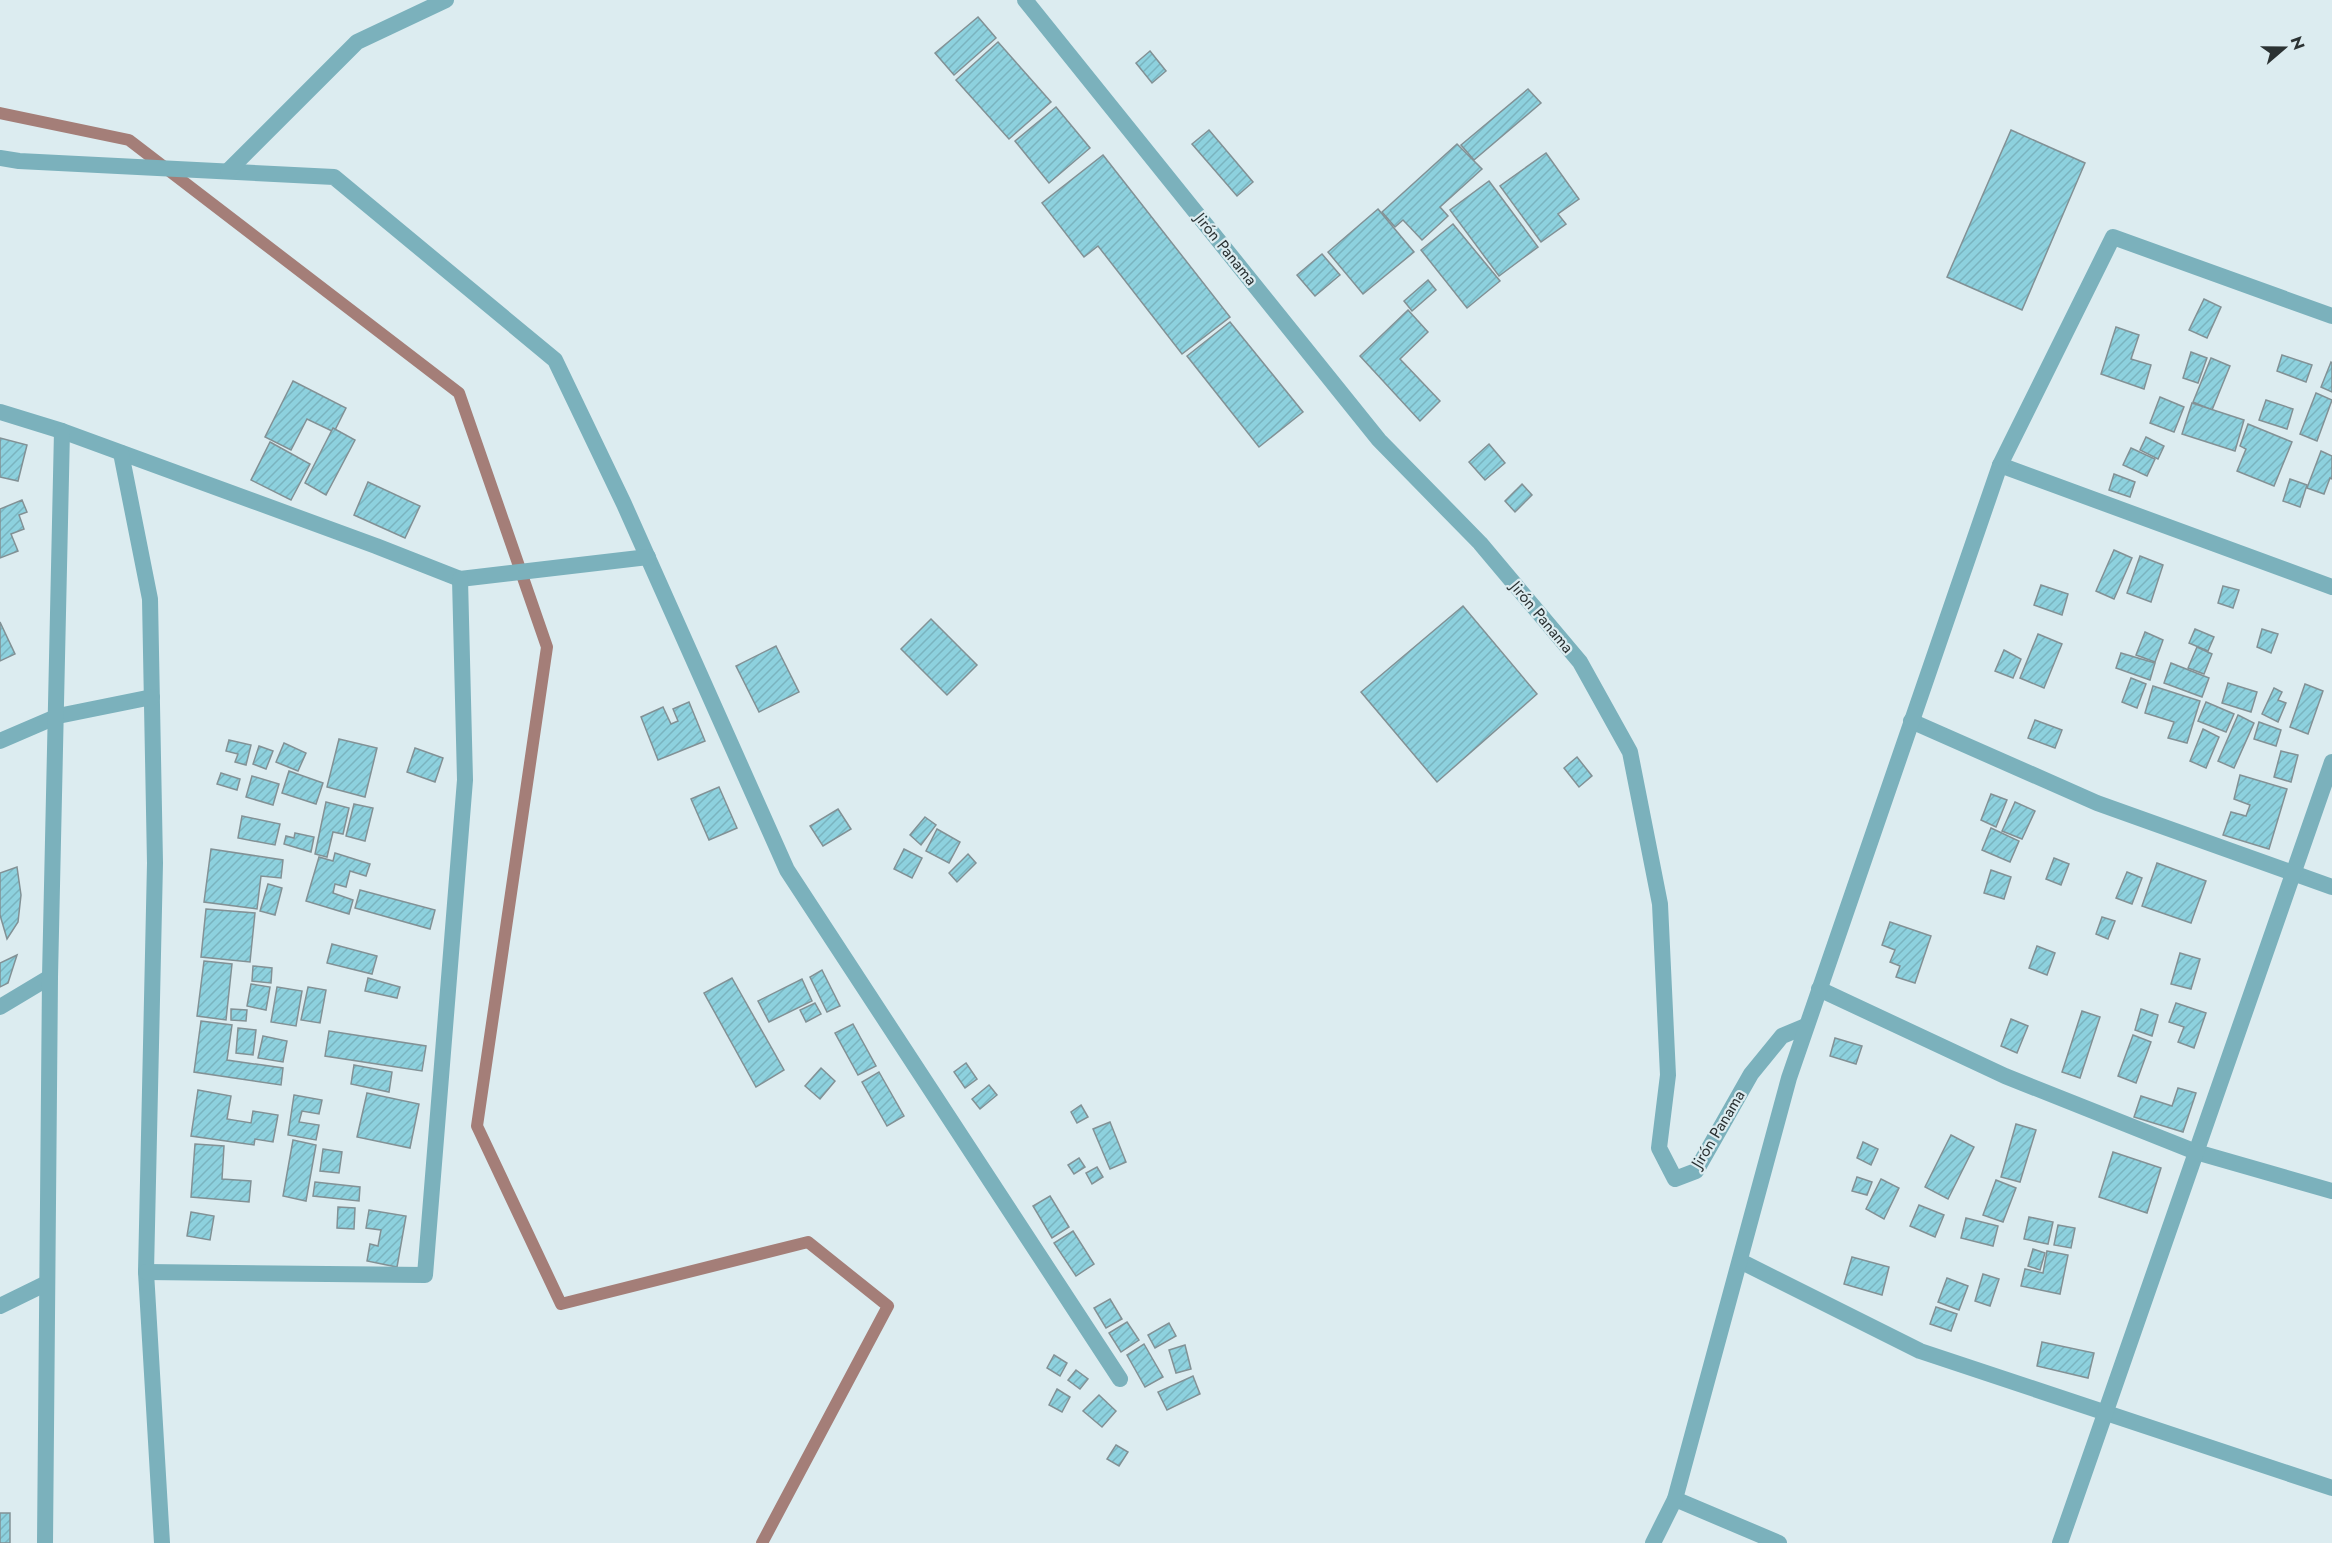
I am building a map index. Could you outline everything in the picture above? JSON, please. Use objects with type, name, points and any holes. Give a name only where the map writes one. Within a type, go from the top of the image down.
[{"type":"street","points":[[228,171],[357,42],[446,0]]},
{"type":"street","name":"Jirón Panama","points":[[1025,0],[1379,440],[1479,543],[1580,662],[1630,752],[1660,904],[1668,1075],[1659,1148],[1675,1179],[1696,1171],[1751,1074],[1782,1036],[1806,1026]]},
{"type":"street","points":[[0,158],[19,161],[334,177],[555,360],[648,557],[787,870],[1120,1379]]},
{"type":"street","points":[[1653,1543],[1675,1499],[1789,1078],[2000,465],[2113,237],[2332,316]]},
{"type":"street","points":[[0,412],[62,431],[460,579],[648,557]]},
{"type":"street","points":[[45,1543],[50,977],[58,716],[62,431]]},
{"type":"street","points":[[121,453],[150,599],[155,863],[146,1272],[162,1543]]},
{"type":"street","points":[[2000,465],[2332,587]]},
{"type":"street","points":[[146,1272],[425,1275],[465,780],[460,579]]},
{"type":"street","points":[[0,741],[58,716],[152,696]]},
{"type":"street","points":[[1911,721],[2097,803],[2332,887]]},
{"type":"street","points":[[2060,1543],[2332,762]]},
{"type":"street","points":[[0,1007],[50,977]]},
{"type":"street","points":[[1820,989],[2005,1076],[2196,1152],[2332,1191]]},
{"type":"street","points":[[1740,1261],[1920,1351],[2332,1488]]},
{"type":"street","points":[[0,1306],[47,1283]]},
{"type":"street","points":[[1675,1499],[1779,1543]]},
{"type":"building","points":[[978,17],[996,38],[954,75],[935,53]]},
{"type":"building","points":[[998,42],[1051,102],[1009,139],[956,80]]},
{"type":"building","points":[[1150,51],[1166,71],[1152,83],[1136,63]]},
{"type":"building","points":[[1528,89],[1541,103],[1474,160],[1461,145]]},
{"type":"building","points":[[1056,107],[1090,148],[1049,183],[1015,141]]},
{"type":"building","points":[[1209,130],[1253,182],[1237,196],[1192,144]]},
{"type":"building","points":[[2011,130],[2085,163],[2022,310],[1947,277]]},
{"type":"building","points":[[1457,144],[1482,169],[1440,207],[1448,216],[1422,240],[1403,220],[1395,227],[1382,212]]},
{"type":"building","points":[[1546,153],[1579,199],[1558,214],[1566,224],[1541,242],[1500,186]]},
{"type":"building","points":[[1103,155],[1230,317],[1182,354],[1098,246],[1084,257],[1042,203]]},
{"type":"building","points":[[1489,181],[1538,247],[1499,276],[1450,210]]},
{"type":"building","points":[[1378,209],[1414,252],[1363,294],[1328,252]]},
{"type":"building","points":[[1453,224],[1500,281],[1467,308],[1421,250]]},
{"type":"building","points":[[1322,254],[1340,275],[1315,296],[1297,275]]},
{"type":"building","points":[[1428,280],[1436,290],[1412,311],[1404,301]]},
{"type":"building","points":[[2204,299],[2221,307],[2207,338],[2189,330]]},
{"type":"building","points":[[1408,310],[1428,332],[1400,359],[1440,401],[1420,421],[1360,356]]},
{"type":"building","points":[[1230,322],[1303,412],[1259,447],[1187,356]]},
{"type":"building","points":[[2116,327],[2139,335],[2131,359],[2151,365],[2144,389],[2101,374]]},
{"type":"building","points":[[2191,352],[2207,358],[2198,383],[2183,378]]},
{"type":"building","points":[[2282,355],[2312,365],[2306,382],[2277,371]]},
{"type":"building","points":[[2211,358],[2230,366],[2212,410],[2193,402]]},
{"type":"building","points":[[2332,363],[2332,392],[2321,387]]},
{"type":"building","points":[[293,381],[346,408],[334,432],[307,419],[291,450],[265,437]]},
{"type":"building","points":[[2316,393],[2332,400],[2317,441],[2300,434]]},
{"type":"building","points":[[2160,397],[2184,407],[2174,432],[2150,423]]},
{"type":"building","points":[[2266,400],[2293,409],[2287,429],[2259,420]]},
{"type":"building","points":[[2192,403],[2244,420],[2235,451],[2182,434]]},
{"type":"building","points":[[2248,424],[2292,442],[2274,486],[2237,471],[2246,449],[2240,446]]},
{"type":"building","points":[[333,428],[355,440],[326,495],[305,483]]},
{"type":"building","points":[[2146,437],[2164,446],[2158,459],[2140,450]]},
{"type":"building","points":[[0,438],[27,445],[18,481],[0,477]]},
{"type":"building","points":[[270,442],[310,464],[291,500],[251,480]]},
{"type":"building","points":[[1489,444],[1505,463],[1485,480],[1469,462]]},
{"type":"building","points":[[2131,448],[2155,459],[2147,476],[2123,465]]},
{"type":"building","points":[[2321,451],[2332,456],[2332,479],[2330,478],[2324,494],[2307,488]]},
{"type":"building","points":[[2114,474],[2135,482],[2130,497],[2109,490]]},
{"type":"building","points":[[2290,479],[2307,485],[2300,507],[2283,501]]},
{"type":"building","points":[[368,482],[420,506],[405,538],[354,515]]},
{"type":"building","points":[[1522,484],[1532,495],[1515,512],[1505,501]]},
{"type":"building","points":[[22,500],[27,512],[19,515],[24,529],[11,534],[18,551],[0,558],[0,509]]},
{"type":"building","points":[[2114,550],[2132,558],[2114,599],[2096,591]]},
{"type":"building","points":[[2140,556],[2163,565],[2151,602],[2127,593]]},
{"type":"building","points":[[2041,585],[2068,594],[2062,615],[2034,605]]},
{"type":"building","points":[[2223,586],[2239,590],[2233,608],[2218,603]]},
{"type":"building","points":[[1463,606],[1537,694],[1437,782],[1361,692]]},
{"type":"building","points":[[931,619],[977,665],[947,695],[901,649]]},
{"type":"building","points":[[0,622],[15,654],[0,661]]},
{"type":"building","points":[[2195,629],[2214,637],[2208,651],[2189,643]]},
{"type":"building","points":[[2262,629],[2278,634],[2271,653],[2257,647]]},
{"type":"building","points":[[2145,632],[2163,640],[2155,662],[2136,655]]},
{"type":"building","points":[[2038,634],[2062,644],[2044,688],[2020,678]]},
{"type":"building","points":[[776,646],[799,692],[759,712],[736,666]]},
{"type":"building","points":[[2197,647],[2212,654],[2204,674],[2188,668]]},
{"type":"building","points":[[2004,650],[2021,659],[2013,678],[1995,671]]},
{"type":"building","points":[[2121,653],[2155,663],[2150,680],[2116,668]]},
{"type":"building","points":[[2171,663],[2209,678],[2202,697],[2164,683]]},
{"type":"building","points":[[2131,678],[2146,684],[2137,708],[2122,702]]},
{"type":"building","points":[[2228,683],[2257,692],[2251,712],[2222,703]]},
{"type":"building","points":[[2305,684],[2323,691],[2308,734],[2290,727]]},
{"type":"building","points":[[2153,686],[2200,701],[2187,743],[2168,738],[2174,722],[2145,713]]},
{"type":"building","points":[[2274,688],[2282,692],[2278,700],[2286,703],[2278,722],[2262,714]]},
{"type":"building","points":[[689,702],[705,741],[658,760],[641,717],[663,707],[671,724],[678,721],[673,709]]},
{"type":"building","points":[[2206,702],[2234,714],[2226,732],[2198,721]]},
{"type":"building","points":[[2238,715],[2254,723],[2234,768],[2218,761]]},
{"type":"building","points":[[2035,720],[2062,730],[2055,748],[2028,738]]},
{"type":"building","points":[[2259,722],[2281,730],[2276,746],[2254,739]]},
{"type":"building","points":[[2203,729],[2219,737],[2206,768],[2190,761]]},
{"type":"building","points":[[339,739],[377,748],[365,797],[327,787]]},
{"type":"building","points":[[229,740],[251,745],[246,765],[235,762],[238,754],[226,751]]},
{"type":"building","points":[[284,743],[306,753],[298,771],[276,762]]},
{"type":"building","points":[[259,746],[273,751],[266,769],[253,764]]},
{"type":"building","points":[[415,748],[443,758],[435,782],[407,772]]},
{"type":"building","points":[[2281,751],[2298,755],[2291,782],[2274,777]]},
{"type":"building","points":[[1577,757],[1592,776],[1579,787],[1564,768]]},
{"type":"building","points":[[289,771],[323,783],[316,804],[282,793]]},
{"type":"building","points":[[221,773],[240,779],[237,790],[217,784]]},
{"type":"building","points":[[2240,775],[2287,789],[2269,849],[2223,835],[2231,812],[2246,816],[2250,805],[2234,799]]},
{"type":"building","points":[[252,776],[279,784],[273,805],[246,797]]},
{"type":"building","points":[[719,787],[737,828],[709,840],[691,799]]},
{"type":"building","points":[[1991,794],[2007,800],[1996,827],[1981,820]]},
{"type":"building","points":[[326,802],[349,808],[343,834],[333,832],[327,857],[315,854]]},
{"type":"building","points":[[2015,802],[2035,811],[2022,839],[2002,831]]},
{"type":"building","points":[[354,804],[373,808],[365,841],[346,836]]},
{"type":"building","points":[[838,809],[851,829],[823,846],[810,826]]},
{"type":"building","points":[[242,816],[280,824],[275,845],[238,838]]},
{"type":"building","points":[[925,817],[936,825],[921,845],[910,835]]},
{"type":"building","points":[[1991,828],[2019,841],[2010,862],[1982,850]]},
{"type":"building","points":[[937,829],[960,842],[949,863],[926,851]]},
{"type":"building","points":[[295,833],[314,837],[311,852],[284,844],[286,836],[294,838]]},
{"type":"building","points":[[211,849],[283,860],[281,878],[261,876],[257,909],[204,902]]},
{"type":"building","points":[[904,849],[922,858],[912,878],[894,869]]},
{"type":"building","points":[[335,853],[370,864],[366,876],[350,871],[346,887],[335,884],[333,893],[353,900],[349,914],[306,901],[319,857],[333,861]]},
{"type":"building","points":[[968,854],[976,863],[957,882],[949,873]]},
{"type":"building","points":[[2054,858],[2069,864],[2061,885],[2046,879]]},
{"type":"building","points":[[2157,863],[2206,881],[2191,923],[2142,906]]},
{"type":"building","points":[[17,867],[21,895],[18,922],[7,939],[0,915],[0,873]]},
{"type":"building","points":[[1991,870],[2011,877],[2004,899],[1984,893]]},
{"type":"building","points":[[2127,872],[2142,878],[2132,904],[2116,898]]},
{"type":"building","points":[[268,884],[282,888],[275,915],[260,911]]},
{"type":"building","points":[[360,890],[435,910],[430,929],[355,908]]},
{"type":"building","points":[[206,909],[255,913],[250,962],[201,957]]},
{"type":"building","points":[[2102,917],[2115,921],[2108,939],[2096,934]]},
{"type":"building","points":[[1890,922],[1931,936],[1915,983],[1896,977],[1900,966],[1890,962],[1895,950],[1882,945]]},
{"type":"building","points":[[332,944],[377,956],[372,974],[327,963]]},
{"type":"building","points":[[2037,946],[2055,953],[2047,975],[2029,968]]},
{"type":"building","points":[[2180,953],[2200,959],[2191,989],[2171,984]]},
{"type":"building","points":[[17,955],[8,983],[0,987],[0,963]]},
{"type":"building","points":[[204,961],[232,964],[226,1020],[197,1016]]},
{"type":"building","points":[[253,966],[272,968],[271,983],[252,981]]},
{"type":"building","points":[[822,970],[840,1006],[827,1012],[810,977]]},
{"type":"building","points":[[368,978],[400,987],[397,998],[365,991]]},
{"type":"building","points":[[732,978],[784,1070],[756,1087],[704,993]]},
{"type":"building","points":[[802,979],[812,1001],[769,1022],[758,1001]]},
{"type":"building","points":[[251,984],[270,987],[266,1010],[247,1006]]},
{"type":"building","points":[[277,987],[302,991],[296,1026],[271,1022]]},
{"type":"building","points":[[308,987],[326,990],[320,1023],[301,1020]]},
{"type":"building","points":[[815,1003],[821,1014],[806,1022],[800,1010]]},
{"type":"building","points":[[2176,1003],[2206,1013],[2194,1048],[2178,1042],[2184,1027],[2169,1022]]},
{"type":"building","points":[[231,1009],[247,1010],[246,1021],[231,1020]]},
{"type":"building","points":[[2141,1009],[2158,1015],[2152,1036],[2135,1030]]},
{"type":"building","points":[[2082,1011],[2100,1017],[2080,1078],[2062,1072]]},
{"type":"building","points":[[2011,1019],[2028,1026],[2017,1053],[2001,1046]]},
{"type":"building","points":[[201,1021],[232,1025],[227,1060],[283,1068],[281,1085],[194,1072]]},
{"type":"building","points":[[853,1024],[876,1066],[858,1075],[835,1033]]},
{"type":"building","points":[[238,1028],[256,1030],[253,1055],[236,1053]]},
{"type":"building","points":[[329,1031],[426,1046],[422,1071],[325,1056]]},
{"type":"building","points":[[2133,1035],[2151,1042],[2136,1083],[2118,1076]]},
{"type":"building","points":[[263,1036],[287,1041],[283,1062],[258,1058]]},
{"type":"building","points":[[1835,1038],[1862,1046],[1856,1064],[1830,1056]]},
{"type":"building","points":[[966,1063],[977,1079],[965,1088],[954,1072]]},
{"type":"building","points":[[354,1065],[392,1072],[389,1092],[351,1084]]},
{"type":"building","points":[[821,1068],[835,1081],[820,1099],[805,1086]]},
{"type":"building","points":[[879,1072],[904,1116],[887,1126],[862,1082]]},
{"type":"building","points":[[989,1085],[997,1095],[980,1109],[972,1099]]},
{"type":"building","points":[[2178,1088],[2196,1093],[2183,1132],[2134,1117],[2141,1096],[2172,1106]]},
{"type":"building","points":[[198,1090],[231,1096],[227,1119],[251,1123],[253,1111],[278,1115],[273,1142],[255,1139],[254,1145],[191,1136]]},
{"type":"building","points":[[367,1093],[419,1104],[410,1148],[357,1137]]},
{"type":"building","points":[[294,1095],[322,1100],[319,1114],[302,1111],[299,1122],[319,1125],[316,1140],[288,1135]]},
{"type":"building","points":[[1081,1105],[1088,1117],[1077,1123],[1071,1112]]},
{"type":"building","points":[[1110,1122],[1126,1162],[1110,1169],[1093,1129]]},
{"type":"building","points":[[2016,1124],[2036,1130],[2020,1182],[2001,1177]]},
{"type":"building","points":[[1951,1135],[1974,1147],[1948,1199],[1925,1187]]},
{"type":"building","points":[[293,1140],[316,1145],[306,1201],[283,1196]]},
{"type":"building","points":[[1863,1142],[1878,1149],[1871,1165],[1857,1158]]},
{"type":"building","points":[[195,1144],[224,1146],[222,1179],[251,1181],[249,1202],[191,1197]]},
{"type":"building","points":[[323,1149],[342,1152],[339,1173],[320,1171]]},
{"type":"building","points":[[2113,1152],[2161,1168],[2147,1213],[2099,1197]]},
{"type":"building","points":[[1079,1158],[1085,1167],[1074,1174],[1068,1165]]},
{"type":"building","points":[[1097,1167],[1103,1177],[1092,1184],[1086,1173]]},
{"type":"building","points":[[1857,1177],[1872,1182],[1867,1195],[1852,1191]]},
{"type":"building","points":[[1881,1179],[1899,1188],[1884,1219],[1866,1209]]},
{"type":"building","points":[[1996,1180],[2016,1188],[2003,1222],[1983,1215]]},
{"type":"building","points":[[315,1182],[360,1187],[359,1201],[313,1196]]},
{"type":"building","points":[[1050,1196],[1069,1227],[1052,1238],[1033,1206]]},
{"type":"building","points":[[1919,1205],[1944,1215],[1935,1237],[1910,1226]]},
{"type":"building","points":[[338,1207],[355,1208],[354,1229],[337,1228]]},
{"type":"building","points":[[369,1210],[406,1216],[397,1267],[367,1261],[370,1244],[378,1246],[381,1230],[366,1228]]},
{"type":"building","points":[[191,1212],[214,1216],[210,1240],[187,1236]]},
{"type":"building","points":[[2029,1217],[2053,1222],[2048,1244],[2024,1239]]},
{"type":"building","points":[[1966,1218],[1998,1226],[1993,1246],[1961,1238]]},
{"type":"building","points":[[2058,1225],[2075,1228],[2071,1248],[2054,1245]]},
{"type":"building","points":[[1073,1231],[1094,1264],[1076,1276],[1054,1243]]},
{"type":"building","points":[[2033,1249],[2045,1253],[2040,1270],[2028,1266]]},
{"type":"building","points":[[2047,1251],[2068,1255],[2060,1294],[2021,1286],[2025,1269],[2043,1273]]},
{"type":"building","points":[[1852,1257],[1889,1267],[1882,1295],[1844,1284]]},
{"type":"building","points":[[1983,1274],[1999,1279],[1990,1306],[1975,1301]]},
{"type":"building","points":[[1947,1278],[1968,1286],[1959,1310],[1938,1302]]},
{"type":"building","points":[[1110,1299],[1122,1319],[1106,1328],[1094,1308]]},
{"type":"building","points":[[1936,1307],[1957,1314],[1951,1331],[1930,1324]]},
{"type":"building","points":[[1127,1322],[1139,1340],[1121,1352],[1109,1333]]},
{"type":"building","points":[[1169,1323],[1176,1336],[1155,1348],[1148,1335]]},
{"type":"building","points":[[2042,1342],[2094,1353],[2088,1378],[2037,1366]]},
{"type":"building","points":[[1144,1344],[1163,1377],[1145,1387],[1127,1355]]},
{"type":"building","points":[[1185,1345],[1191,1369],[1176,1373],[1169,1350]]},
{"type":"building","points":[[1054,1355],[1067,1363],[1060,1376],[1047,1368]]},
{"type":"building","points":[[1076,1370],[1088,1379],[1080,1389],[1068,1380]]},
{"type":"building","points":[[1193,1376],[1200,1394],[1167,1410],[1158,1392]]},
{"type":"building","points":[[1057,1389],[1070,1397],[1062,1412],[1049,1405]]},
{"type":"building","points":[[1099,1395],[1116,1411],[1102,1427],[1083,1411]]},
{"type":"building","points":[[1116,1445],[1128,1452],[1119,1466],[1107,1459]]},
{"type":"building","points":[[0,1513],[10,1513],[10,1543],[0,1543]]},
{"type":"waterway","points":[[0,113],[129,140],[459,393],[547,647],[477,1126],[561,1304],[808,1242],[888,1306],[762,1543]]}]
